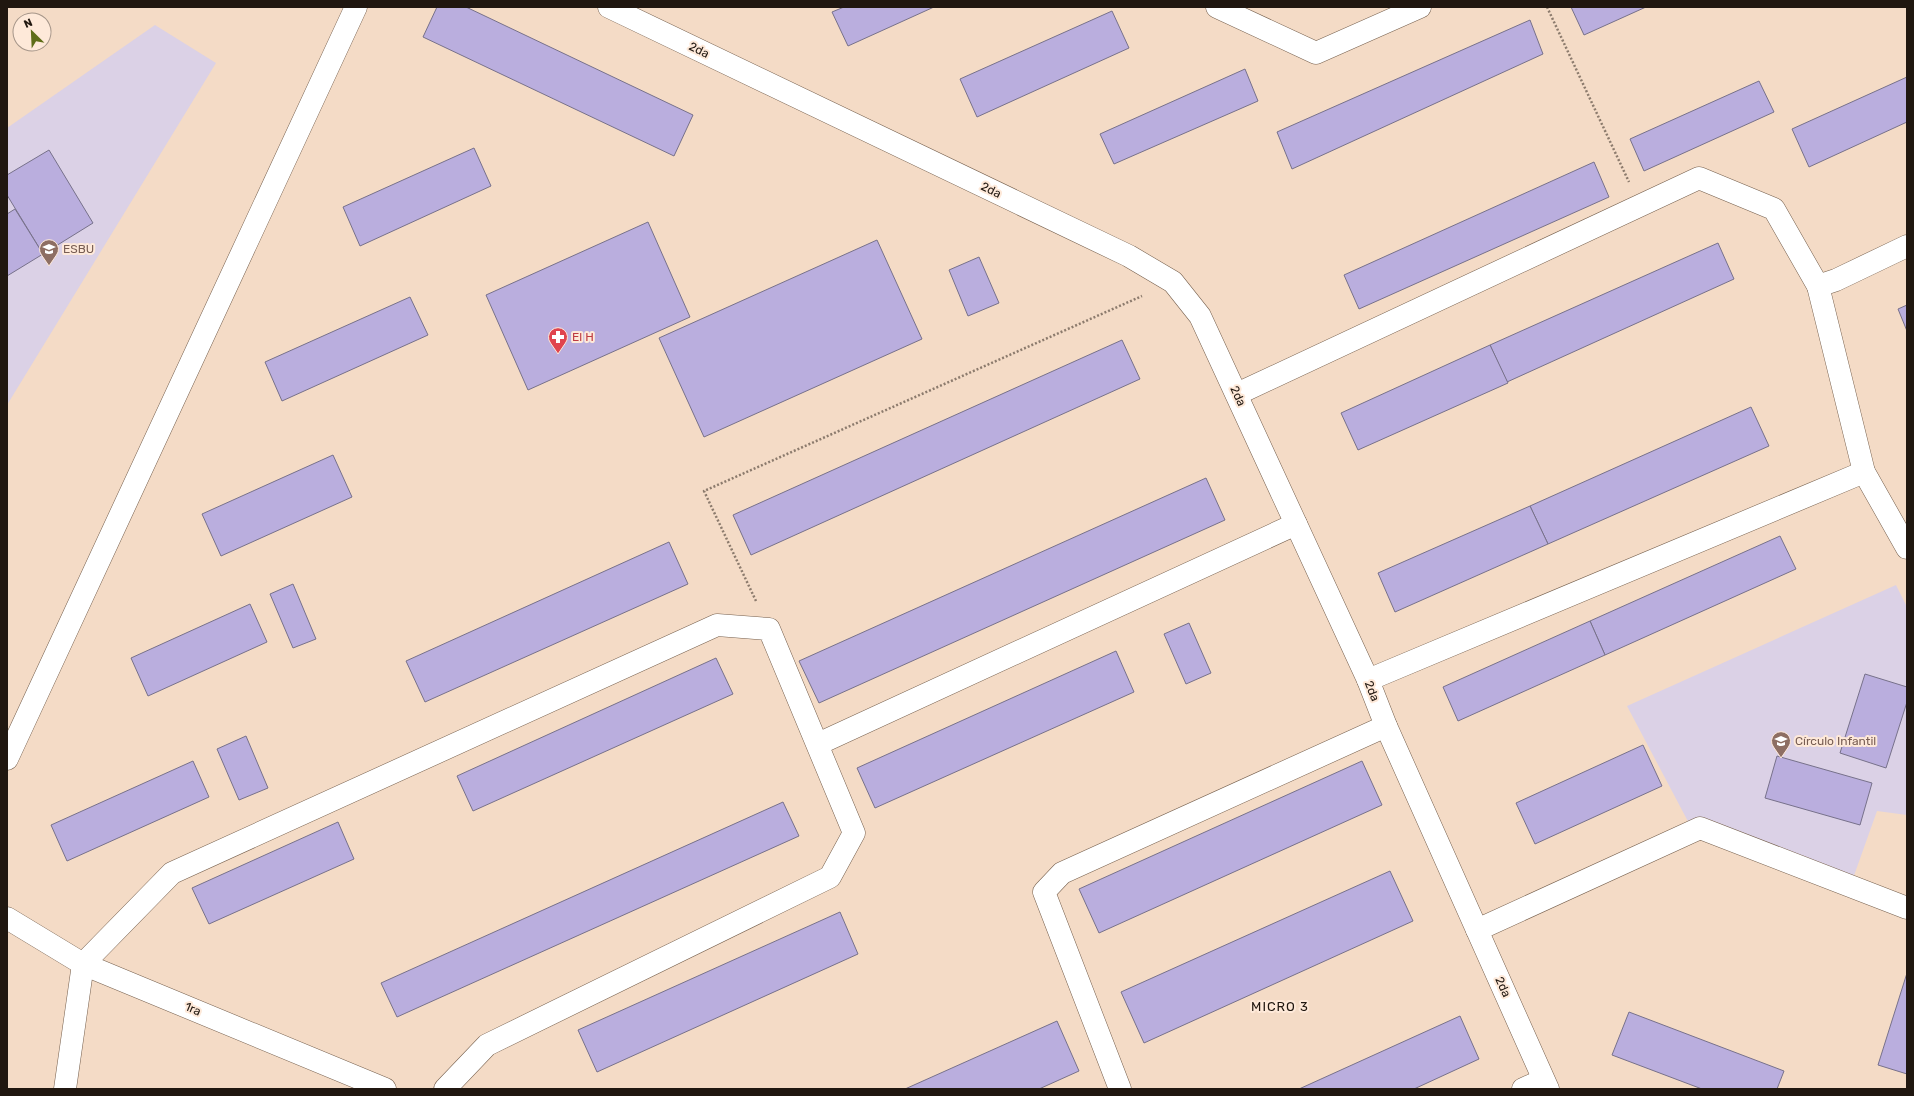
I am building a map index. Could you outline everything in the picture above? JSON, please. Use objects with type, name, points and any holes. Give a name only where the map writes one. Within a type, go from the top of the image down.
[{"type":"street","points":[[7,759],[356,7]]},
{"type":"street","name":"2da","points":[[609,7],[1129,256],[1173,282],[1200,316],[1237,394],[1368,680],[1386,726],[1546,1084]]},
{"type":"street","points":[[1218,7],[1316,53],[1420,7]]},
{"type":"street","points":[[1237,394],[1700,178],[1774,209],[1818,286],[1864,472],[1907,548]]},
{"type":"street","points":[[1818,286],[1836,280],[1907,246]]},
{"type":"street","points":[[1368,680],[1864,472]]},
{"type":"street","points":[[818,744],[1296,524]]},
{"type":"street","points":[[65,1089],[83,964],[172,873],[717,625],[769,629],[854,833],[830,877],[488,1045],[446,1089]]},
{"type":"street","points":[[1120,1089],[1044,892],[1062,873],[1386,726]]},
{"type":"street","points":[[1477,930],[1700,828],[1907,908]]},
{"type":"street","name":"1ra","points":[[7,918],[83,964],[385,1089]]},
{"type":"street","points":[[1523,1089],[1546,1084]]},
{"type":"path","points":[[1546,7],[1640,206]]},
{"type":"path","points":[[769,629],[704,491],[1173,282]]},
{"type":"shaded area","name":"ESBU","points":[[155,25],[216,63],[7,405],[7,128]]},
{"type":"shaded area","name":"Círculo Infantil","points":[[1896,585],[1907,607],[1907,815],[1877,811],[1851,884],[1692,829],[1627,706]]},
{"type":"building","points":[[437,7],[466,7],[693,115],[674,156],[423,37]]},
{"type":"building","points":[[844,7],[934,7],[848,46],[832,12]]},
{"type":"building","points":[[1571,7],[1646,7],[1584,35]]},
{"type":"building","points":[[1112,11],[1129,48],[977,117],[960,79]]},
{"type":"building","points":[[1530,20],[1543,54],[1292,169],[1277,132]]},
{"type":"building","points":[[1245,69],[1258,101],[1114,164],[1100,134]]},
{"type":"building","points":[[1907,77],[1907,122],[1809,167],[1792,129]]},
{"type":"building","points":[[1759,81],[1774,112],[1644,171],[1630,139]]},
{"type":"building","points":[[474,148],[491,186],[360,246],[343,207]]},
{"type":"building","points":[[49,150],[93,223],[43,254],[7,195],[7,175]]},
{"type":"building","points":[[1594,162],[1609,197],[1359,309],[1344,275]]},
{"type":"building","points":[[15,209],[43,254],[7,276],[7,214]]},
{"type":"building","points":[[648,222],[690,317],[528,390],[486,295]]},
{"type":"building","points":[[877,240],[922,339],[704,437],[659,338]]},
{"type":"building","points":[[1718,243],[1734,279],[1507,382],[1490,345]]},
{"type":"building","points":[[979,257],[999,303],[968,316],[949,270]]},
{"type":"building","points":[[410,297],[428,335],[282,401],[265,362]]},
{"type":"building","points":[[1907,305],[1907,331],[1898,309]]},
{"type":"building","points":[[1122,340],[1140,379],[751,555],[733,515]]},
{"type":"building","points":[[1490,345],[1508,383],[1358,450],[1341,413]]},
{"type":"building","points":[[1751,407],[1769,446],[1548,544],[1530,506]]},
{"type":"building","points":[[333,455],[352,497],[221,556],[202,514]]},
{"type":"building","points":[[1206,478],[1225,520],[819,703],[799,661]]},
{"type":"building","points":[[1530,506],[1548,544],[1395,612],[1378,573]]},
{"type":"building","points":[[1780,536],[1796,569],[1605,655],[1590,621]]},
{"type":"building","points":[[669,542],[688,584],[425,702],[406,661]]},
{"type":"building","points":[[293,584],[316,639],[293,648],[270,594]]},
{"type":"building","points":[[250,604],[267,642],[148,696],[131,658]]},
{"type":"building","points":[[1590,621],[1605,655],[1458,721],[1443,687]]},
{"type":"building","points":[[1189,623],[1211,673],[1186,684],[1164,634]]},
{"type":"building","points":[[1116,651],[1134,692],[875,808],[857,768]]},
{"type":"building","points":[[716,658],[733,694],[473,811],[457,776]]},
{"type":"building","points":[[1865,674],[1907,687],[1907,702],[1886,768],[1840,753]]},
{"type":"building","points":[[246,736],[268,788],[239,800],[217,749]]},
{"type":"building","points":[[1643,745],[1662,786],[1535,844],[1516,803]]},
{"type":"building","points":[[1777,756],[1872,783],[1860,825],[1765,798]]},
{"type":"building","points":[[193,761],[209,797],[67,861],[51,825]]},
{"type":"building","points":[[1362,761],[1382,805],[1099,933],[1079,889]]},
{"type":"building","points":[[783,802],[799,836],[397,1017],[381,983]]},
{"type":"building","points":[[338,822],[354,859],[209,924],[192,888]]},
{"type":"building","points":[[1390,871],[1413,921],[1144,1043],[1121,992]]},
{"type":"building","points":[[840,912],[858,954],[597,1072],[578,1030]]},
{"type":"building","points":[[1907,973],[1907,1074],[1878,1065]]},
{"type":"building","points":[[1629,1012],[1784,1071],[1777,1089],[1702,1089],[1612,1055]]},
{"type":"building","points":[[1460,1016],[1479,1059],[1414,1089],[1299,1089]]},
{"type":"building","points":[[1057,1021],[1079,1071],[1039,1089],[905,1089]]},
{"type":"place","name":"ESBU","points":[[49,266]]},
{"type":"place","name":"El H","points":[[558,354]]},
{"type":"place","name":"Círculo Infantil","points":[[1781,758]]},
{"type":"district","name":"MICRO 3","points":[[1280,1006]]}]
